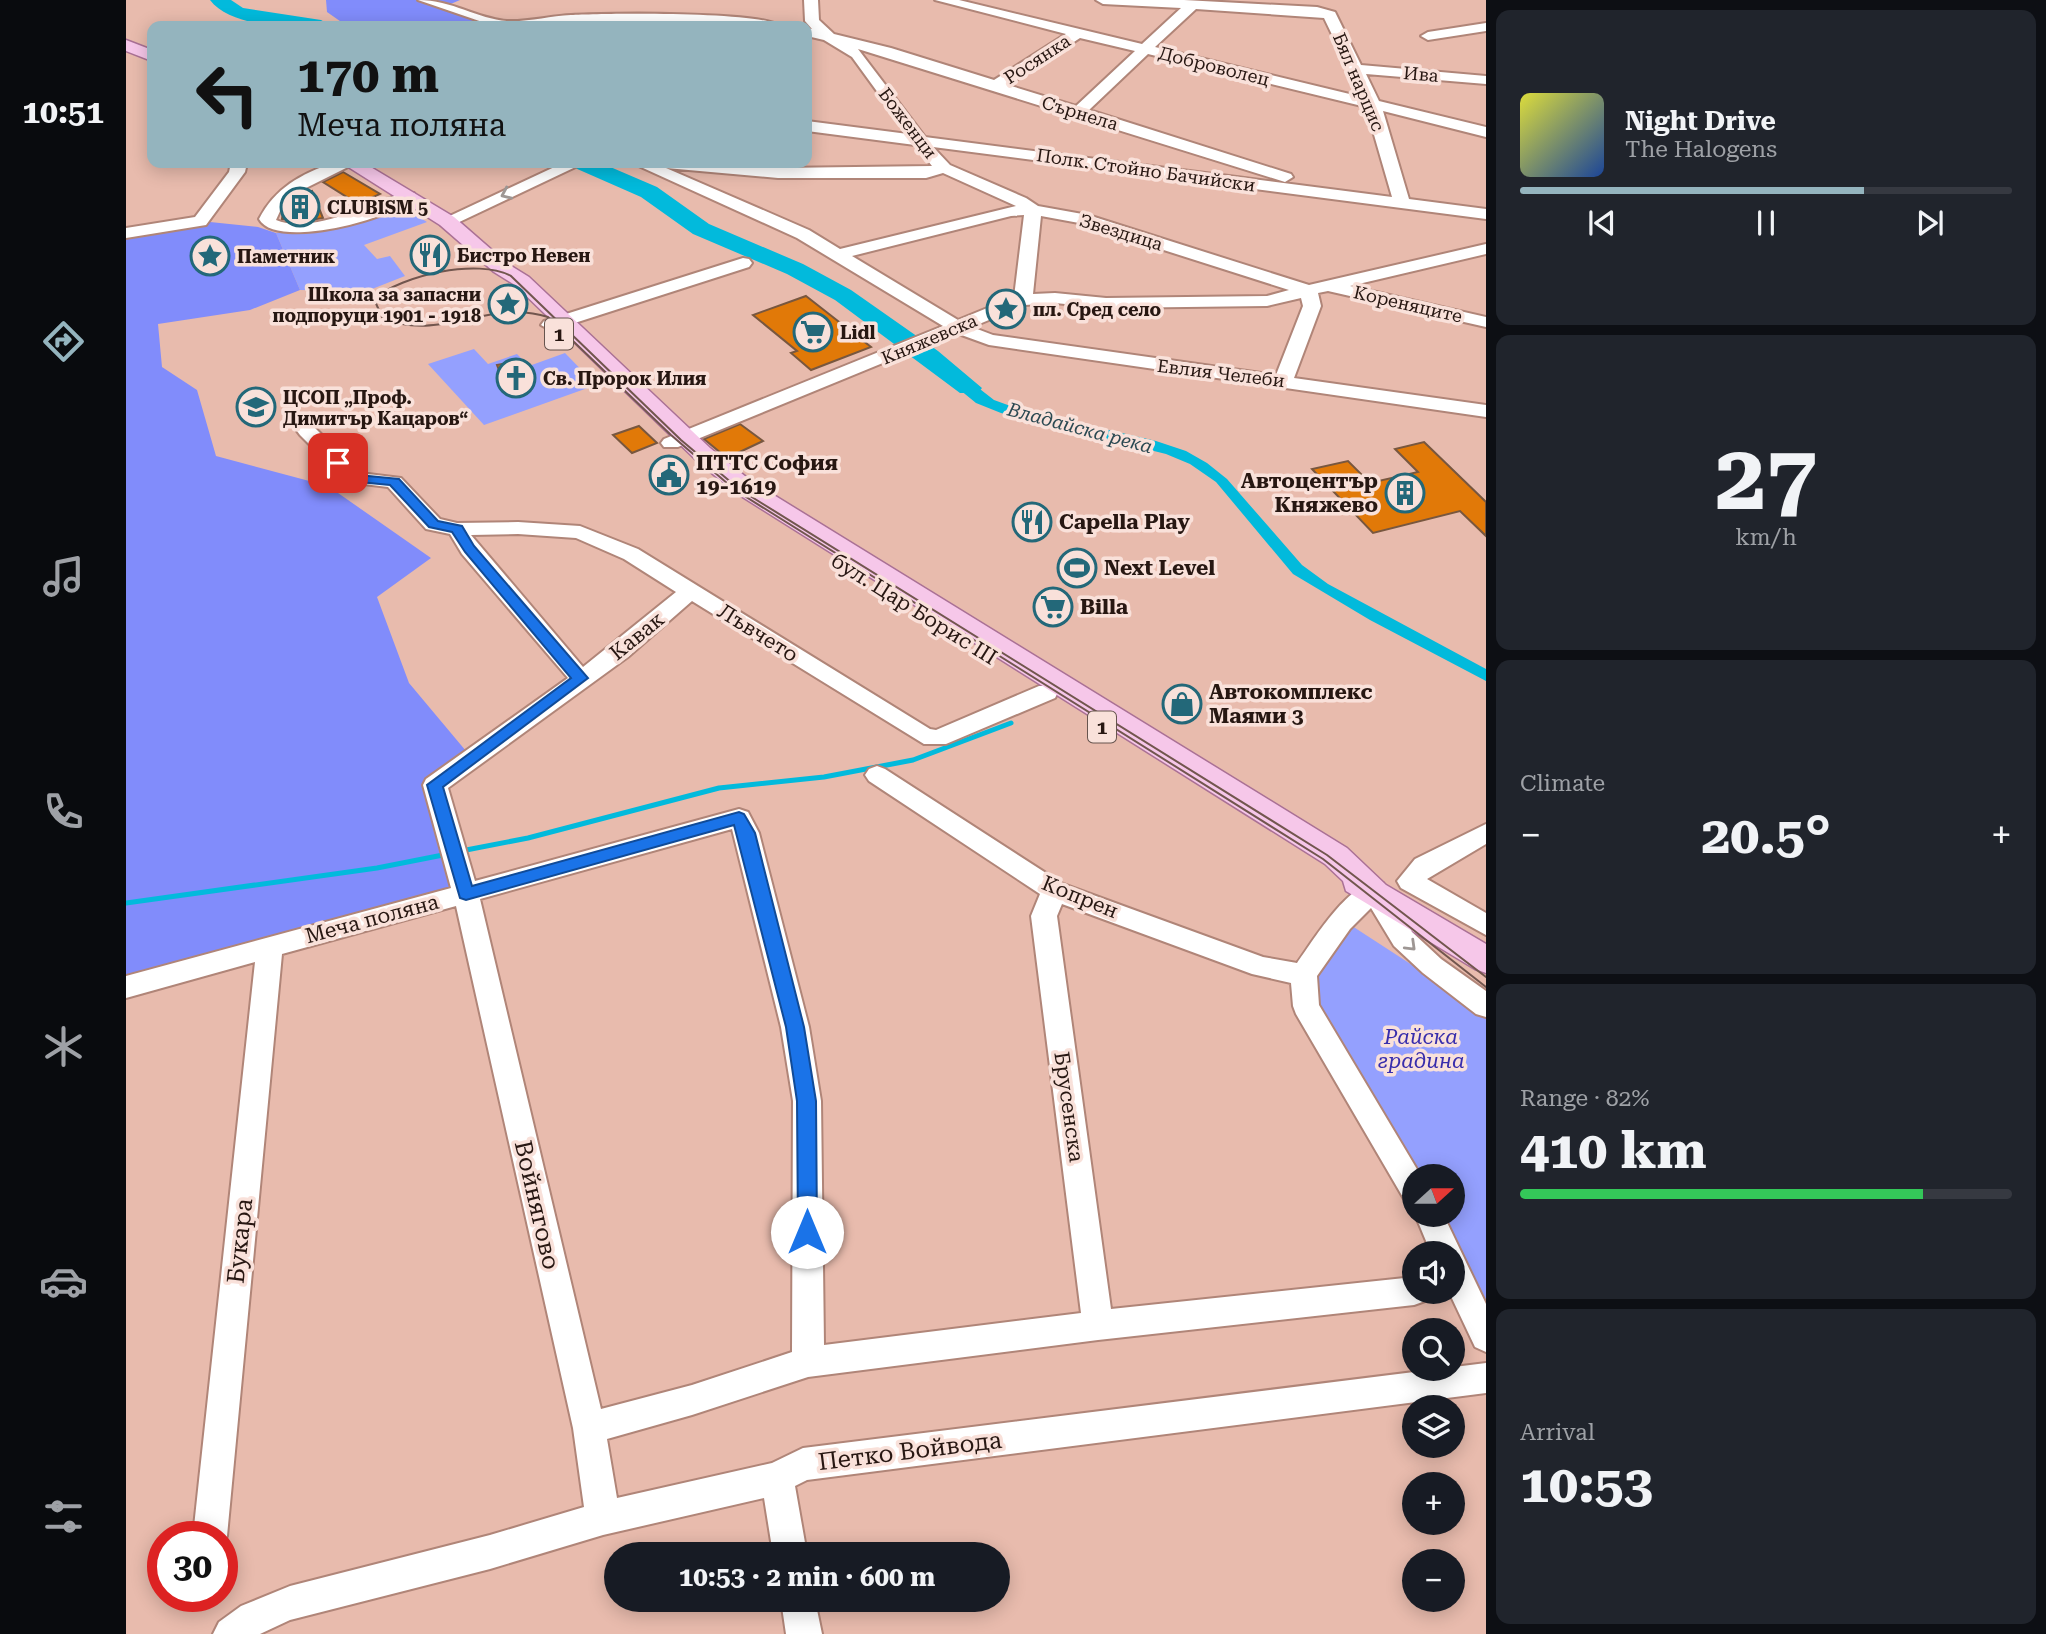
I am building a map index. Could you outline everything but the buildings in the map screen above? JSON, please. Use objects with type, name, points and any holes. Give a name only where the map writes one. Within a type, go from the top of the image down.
[{"type":"main road","points":[[126,45],[147,54]]},
{"type":"main road","name":"бул. Цар Борис III","points":[[358,168],[447,221],[501,268],[523,281],[557,323],[733,495],[1322,867],[1373,890],[1486,960]]},
{"type":"main road","name":"бул. Цар Борис III","points":[[679,440],[742,486],[1336,856],[1373,890]]},
{"type":"street","points":[[425,0],[492,21]]},
{"type":"street","points":[[445,6],[460,0]]},
{"type":"street","points":[[657,16],[660,0]]},
{"type":"street","name":"Боженци","points":[[811,0],[812,21],[831,40],[857,54],[919,140],[944,168],[1033,210]]},
{"type":"street","name":"Доброволец","points":[[942,0],[1486,132]]},
{"type":"street","points":[[1103,0],[1192,5]]},
{"type":"street","points":[[1078,112],[1192,5]]},
{"type":"street","name":"Бял нарцис","points":[[1192,5],[1317,11],[1330,15],[1373,105],[1402,203]]},
{"type":"street","points":[[557,21],[657,16],[715,21]]},
{"type":"street","points":[[1428,36],[1486,27]]},
{"type":"street","name":"Росянка","points":[[996,86],[1078,33]]},
{"type":"street","name":"Сърнела","points":[[812,34],[886,51],[1353,197]]},
{"type":"street","points":[[812,49],[831,40]]},
{"type":"street","name":"Ива","points":[[1356,69],[1486,80]]},
{"type":"street","name":"Полк. Стойно Бачийски","points":[[812,127],[1486,214]]},
{"type":"street","points":[[126,233],[200,221],[238,168]]},
{"type":"street","points":[[335,168],[312,176],[288,191],[271,208],[267,219],[269,223],[283,229],[308,227],[340,220],[408,196]]},
{"type":"street","points":[[447,221],[564,168]]},
{"type":"street","name":"Евлия Челеби","points":[[652,168],[803,234],[959,328],[989,340],[1021,347],[1283,380],[1486,411]]},
{"type":"street","points":[[724,168],[778,173],[926,173],[944,168]]},
{"type":"street","points":[[1022,300],[1027,283],[1033,210]]},
{"type":"street","name":"Звездица","points":[[838,255],[1011,211],[1033,210],[1082,219],[1310,291]]},
{"type":"street","name":"Княжевска","points":[[679,440],[959,328],[1022,300],[1041,297],[1106,303],[1247,302],[1310,291],[1426,261],[1486,249]]},
{"type":"street","points":[[557,323],[743,263]]},
{"type":"street","name":"Кореняците","points":[[1330,286],[1486,322]]},
{"type":"street","points":[[1283,380],[1312,306],[1310,291]]},
{"type":"street","points":[[307,431],[354,478],[394,482],[433,524],[457,529],[469,549],[580,678]]},
{"type":"street","name":"Лъвчето","points":[[457,529],[517,528],[580,532],[631,554],[924,736],[938,738],[1048,692]]},
{"type":"street","name":"Кавак","points":[[466,894],[435,785],[580,678],[620,652],[690,591]]},
{"type":"street","name":"Копрен","points":[[877,775],[1054,891],[1261,967],[1304,975]]},
{"type":"street","name":"Меча поляна","points":[[126,987],[739,818],[747,833],[795,1027],[807,1101],[808,1362]]},
{"type":"street","points":[[1402,1170],[1306,1006],[1304,975],[1341,922],[1373,890],[1410,881],[1424,866],[1486,833]]},
{"type":"street","points":[[1410,881],[1486,925]]},
{"type":"street","name":"бул. Цар Борис III","points":[[1373,890],[1403,939],[1432,966],[1486,1006]]},
{"type":"street","name":"Брусенска","points":[[1054,891],[1044,916],[1098,1325]]},
{"type":"street","name":"Войнягово","points":[[466,894],[589,1428],[603,1518]]},
{"type":"street","name":"Букара","points":[[212,1521],[270,946]]},
{"type":"street","points":[[589,1428],[692,1400],[808,1362],[1098,1325],[1402,1292]]},
{"type":"street","points":[[1465,1298],[1486,1337]]},
{"type":"street","name":"Петко Войвода","points":[[231,1634],[253,1618],[290,1604],[490,1552],[603,1518],[777,1478],[803,1464],[1486,1378]]},
{"type":"street","points":[[777,1478],[788,1542]]},
{"type":"street","points":[[800,1612],[804,1634]]},
{"type":"green space","points":[[396,203],[427,222],[364,245],[377,259],[390,256],[405,276],[367,291],[300,290],[276,233],[322,227]]},
{"type":"green space","points":[[474,349],[488,364],[517,354],[529,366],[565,353],[596,385],[484,425],[428,364]]},
{"type":"green space","name":"Райска градина","points":[[1349,924],[1486,1013],[1486,1300],[1465,1258],[1465,1241],[1456,1241],[1449,1227],[1465,1227],[1465,1164],[1414,1164],[1310,997],[1312,980]]},
{"type":"shaded area","points":[[326,0],[460,0],[446,6],[492,21],[340,21],[327,12]]},
{"type":"shaded area","points":[[210,222],[258,227],[276,233],[300,290],[250,310],[158,324],[162,367],[197,390],[216,456],[328,486],[431,558],[377,597],[409,683],[471,757],[429,788],[452,887],[126,977],[126,235]]},
{"type":"water","points":[[940,358],[994,400],[1019,409],[1156,441],[1186,451],[1207,463],[1227,479],[1302,565],[1328,584],[1486,669],[1486,681],[1370,620],[1293,574],[1216,482],[1190,464],[1166,454],[1001,413],[976,403],[927,363]]},
{"type":"waterway","name":"Владайска река","points":[[219,0],[237,13],[289,21]]},
{"type":"waterway","name":"Владайска река","points":[[594,168],[649,192],[701,229],[795,269],[843,295],[969,388]]},
{"type":"waterway","points":[[461,851],[528,838],[719,788],[824,777],[913,760],[1011,723]]},
{"type":"waterway","points":[[126,903],[377,868],[448,854]]},
{"type":"tram line","points":[[1486,977],[1327,855],[739,489],[681,440],[511,276],[480,269],[441,272],[403,283],[374,299],[382,317],[403,324],[444,324],[505,313],[548,317],[671,435],[735,490],[1323,859],[1486,987]]},
{"type":"place","name":"CLUBISM 5","points":[[300,207]]},
{"type":"place","name":"Бистро Невен","points":[[430,255]]},
{"type":"place","name":"Паметник","points":[[210,256]]},
{"type":"place","name":"Школа за запасни подпоруци 1901 - 1918","points":[[508,304]]},
{"type":"place","name":"пл. Сред село","points":[[1006,309]]},
{"type":"place","name":"Lidl","points":[[813,332]]},
{"type":"place","name":"Св. Пророк Илия","points":[[516,378]]},
{"type":"place","name":"ЦСОП „Проф. Димитър Кацаров“","points":[[256,407]]},
{"type":"place","name":"ПТТС София 19-1619","points":[[669,475]]},
{"type":"place","name":"Автоцентър Княжево","points":[[1405,493]]},
{"type":"place","name":"Capella Play","points":[[1032,522]]},
{"type":"place","name":"Next Level","points":[[1077,568]]},
{"type":"place","name":"Billa","points":[[1053,607]]},
{"type":"place","name":"Автокомплекс Маями 3","points":[[1182,704]]},
{"type":"route","points":[[338,463],[354,478],[394,482],[433,524],[457,529],[469,549],[580,678],[435,785],[466,894],[739,818],[747,833],[795,1027],[807,1101],[807,1232]]}]
